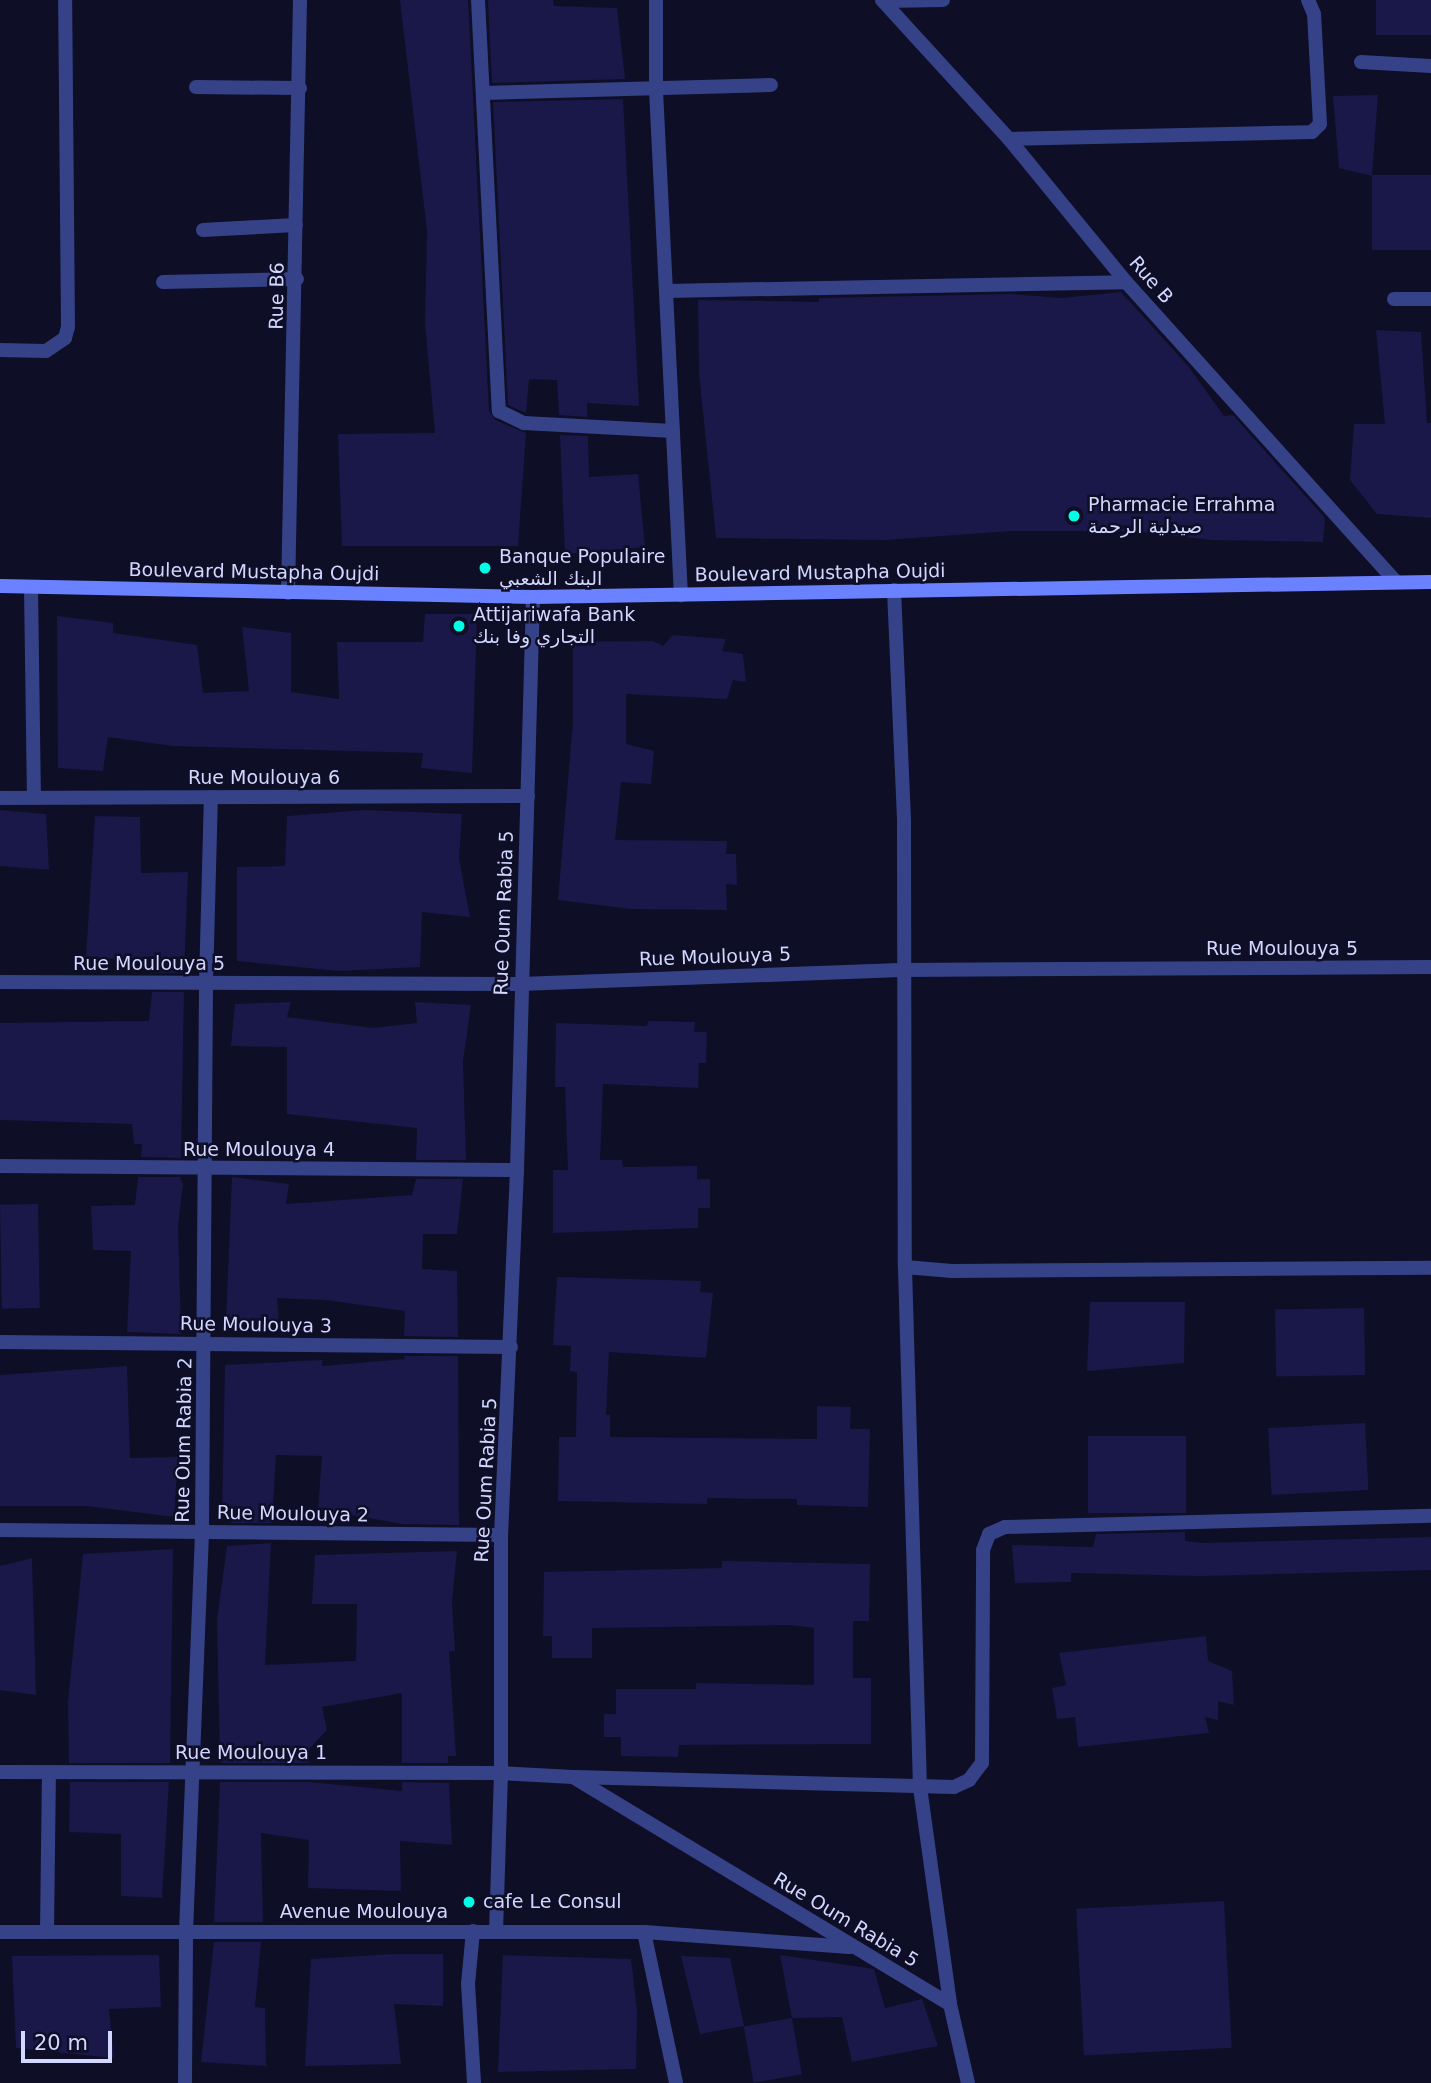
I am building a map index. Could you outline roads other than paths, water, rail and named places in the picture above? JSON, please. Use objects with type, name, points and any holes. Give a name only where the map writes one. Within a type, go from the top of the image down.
[{"type":"main road","name":"Boulevard Mustapha Oujdi","points":[[0,586],[533,597],[1431,582]]},
{"type":"street","points":[[0,350],[46,351],[65,338],[68,327],[65,0]]},
{"type":"street","name":"Rue B6","points":[[288,593],[298,279],[296,225],[300,0]]},
{"type":"street","points":[[478,0],[499,411],[524,423],[673,430]]},
{"type":"street","points":[[656,0],[656,90],[681,594]]},
{"type":"street","points":[[883,1],[943,0]]},
{"type":"street","points":[[1009,139],[1312,132],[1320,124],[1314,14],[1308,0]]},
{"type":"street","name":"Rue B","points":[[883,1],[1009,139],[1126,282],[1395,581]]},
{"type":"street","points":[[1361,62],[1431,66]]},
{"type":"street","points":[[483,93],[771,85]]},
{"type":"street","points":[[196,87],[300,88]]},
{"type":"street","points":[[203,230],[296,225]]},
{"type":"street","points":[[163,282],[298,279]]},
{"type":"street","points":[[666,290],[1126,282]]},
{"type":"street","points":[[1394,299],[1431,299]]},
{"type":"street","points":[[31,587],[34,797]]},
{"type":"street","points":[[894,590],[904,824],[901,970],[905,1267],[920,1787],[950,2004],[968,2083]]},
{"type":"street","name":"Rue Oum Rabia 5","points":[[533,597],[511,1347],[501,1535],[501,1773],[573,1777],[950,2004]]},
{"type":"street","name":"Rue Moulouya 6","points":[[0,797],[528,796]]},
{"type":"street","name":"Rue Oum Rabia 2","points":[[185,2083],[186,1932],[202,1532],[207,1169],[206,984],[211,797]]},
{"type":"street","name":"Rue Moulouya 5","points":[[0,982],[520,984],[901,970],[1431,967]]},
{"type":"street","name":"Rue Moulouya 4","points":[[0,1166],[517,1170]]},
{"type":"street","points":[[905,1267],[952,1271],[1431,1268]]},
{"type":"street","name":"Rue Moulouya 3","points":[[0,1342],[511,1347]]},
{"type":"street","points":[[573,1777],[954,1787],[969,1780],[982,1763],[983,1550],[989,1534],[1005,1527],[1431,1516]]},
{"type":"street","name":"Rue Moulouya 2","points":[[0,1530],[501,1535]]},
{"type":"street","name":"Rue Moulouya 1","points":[[0,1772],[501,1773]]},
{"type":"street","points":[[47,1932],[49,1772]]},
{"type":"street","points":[[495,1931],[501,1773]]},
{"type":"street","points":[[473,1931],[468,1984],[474,2083]]},
{"type":"street","name":"Avenue Moulouya","points":[[0,1932],[644,1932],[853,1948]]},
{"type":"street","points":[[644,1932],[676,2083]]},
{"type":"place","name":"Pharmacie Errahma صيدلية الرحمة","points":[[1074,516]]},
{"type":"place","name":"Banque Populaire البنك الشعبي","points":[[485,568]]},
{"type":"place","name":"Attijariwafa Bank التجاري وفا بنك","points":[[459,626]]},
{"type":"place","name":"cafe Le Consul","points":[[469,1902]]}]
